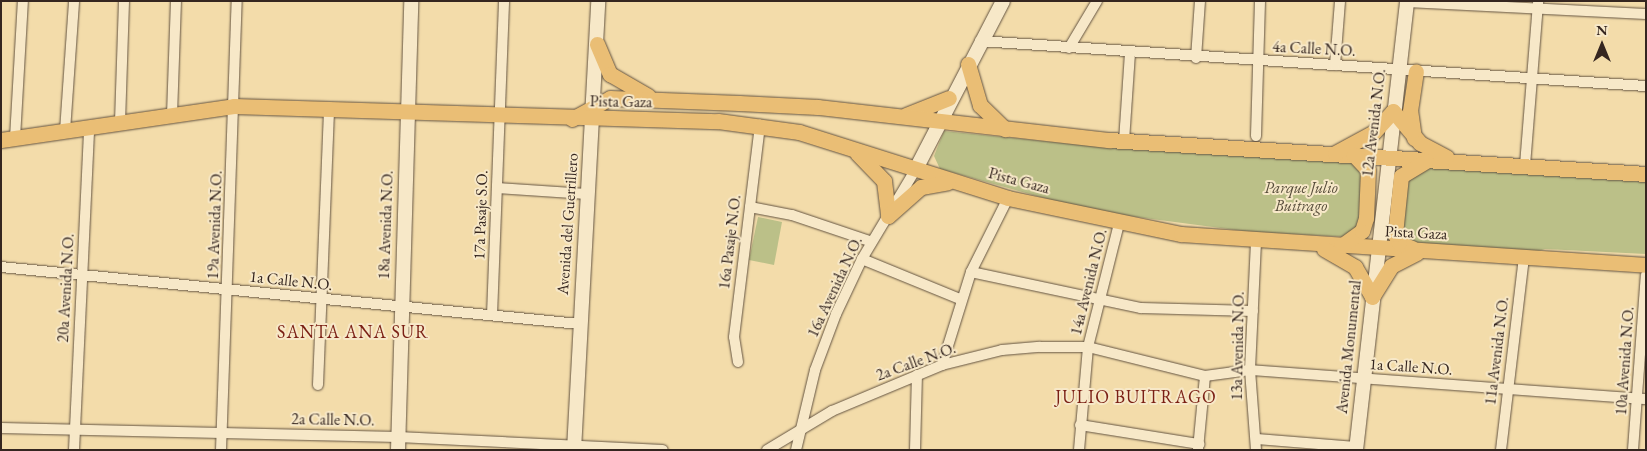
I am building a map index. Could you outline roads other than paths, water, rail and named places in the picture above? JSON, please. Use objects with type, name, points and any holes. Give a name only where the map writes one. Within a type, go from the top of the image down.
[{"type":"main road","points":[[597,44],[610,74],[656,99]]},
{"type":"main road","points":[[968,64],[980,105],[1005,129]]},
{"type":"main road","points":[[1414,138],[1410,111],[1416,70]]},
{"type":"main road","name":"Pista Gaza","points":[[593,113],[610,98],[818,107],[1124,141],[1454,160],[1646,174]]},
{"type":"main road","points":[[900,117],[949,98]]},
{"type":"main road","points":[[8,139],[234,106],[329,107],[499,116]]},
{"type":"main road","points":[[1333,154],[1374,132],[1393,111],[1414,138],[1454,160]]},
{"type":"main road","name":"Pista Gaza","points":[[499,116],[572,119],[593,113],[760,125],[846,146],[917,167],[1008,198],[1119,224],[1256,242],[1646,265]]},
{"type":"main road","points":[[846,146],[881,175],[888,216]]},
{"type":"main road","points":[[1341,246],[1362,231],[1366,218],[1368,170],[1354,155]]},
{"type":"main road","points":[[1423,251],[1399,243],[1395,234],[1401,176],[1414,165],[1432,159]]},
{"type":"main road","points":[[888,216],[924,185],[962,183]]},
{"type":"main road","points":[[1309,244],[1347,259],[1372,297],[1391,266],[1423,251]]},
{"type":"street","points":[[8,139],[23,1]]},
{"type":"street","points":[[65,131],[74,1]]},
{"type":"street","points":[[120,122],[124,1]]},
{"type":"street","points":[[172,115],[176,1]]},
{"type":"street","name":"19a Avenida N.O.","points":[[221,450],[237,1]]},
{"type":"street","name":"18a Avenida N.O.","points":[[398,443],[400,306],[411,1]]},
{"type":"street","name":"17a Pasaje S.O.","points":[[492,315],[504,1]]},
{"type":"street","name":"Avenida del Guerrillero","points":[[574,447],[578,324],[588,194],[598,1]]},
{"type":"street","points":[[917,167],[949,98],[1003,1]]},
{"type":"street","points":[[1069,48],[1097,1]]},
{"type":"street","points":[[1196,58],[1200,1]]},
{"type":"street","points":[[1256,136],[1260,1]]},
{"type":"street","points":[[1335,65],[1340,1]]},
{"type":"street","points":[[1407,2],[1537,4],[1646,14]]},
{"type":"street","name":"12a Avenida N.O.","points":[[1377,248],[1407,2]]},
{"type":"street","points":[[1525,165],[1537,4]]},
{"type":"street","name":"4a Calle N.O.","points":[[980,41],[1196,58],[1416,70],[1646,86]]},
{"type":"street","points":[[1124,141],[1130,53]]},
{"type":"street","points":[[318,385],[319,298],[329,107]]},
{"type":"street","name":"16a Pasaje N.O.","points":[[738,362],[734,337],[760,125]]},
{"type":"street","name":"20a Avenida N.O.","points":[[74,450],[89,127]]},
{"type":"street","name":"16a Avenida N.O.","points":[[796,450],[818,362],[862,259],[917,167]]},
{"type":"street","points":[[497,188],[588,194]]},
{"type":"street","points":[[942,366],[960,300],[971,272],[1008,198]]},
{"type":"street","points":[[750,207],[800,217],[872,242]]},
{"type":"street","name":"14a Avenida N.O.","points":[[1079,450],[1088,347],[1119,224]]},
{"type":"street","name":"13a Avenida N.O.","points":[[1256,242],[1250,370],[1257,438],[1256,450]]},
{"type":"street","name":"Avenida Monumental","points":[[1356,448],[1377,248]]},
{"type":"street","name":"11a Avenida N.O.","points":[[1501,450],[1524,257]]},
{"type":"street","points":[[862,259],[960,300]]},
{"type":"street","name":"1a Calle N.O.","points":[[1,267],[578,324]]},
{"type":"street","points":[[971,272],[1140,308],[1253,311]]},
{"type":"street","name":"10a Avenida N.O.","points":[[1633,450],[1641,399],[1646,275]]},
{"type":"street","name":"1a Calle N.O.","points":[[1088,347],[1206,376],[1250,370],[1641,399]]},
{"type":"street","name":"2a Calle N.O.","points":[[767,450],[800,428],[942,366],[1002,350],[1088,347]]},
{"type":"street","points":[[915,450],[918,375]]},
{"type":"street","points":[[1080,425],[1198,447],[1206,376]]},
{"type":"street","name":"2a Calle N.O.","points":[[1,428],[222,432],[398,443],[663,450]]},
{"type":"street","points":[[1257,438],[1356,448]]},
{"type":"district","name":"SANTA ANA SUR","points":[[353,332]]},
{"type":"district","name":"JULIO BUITRAGO","points":[[1136,397]]},
{"type":"park label","name":"Parque Julio Buitrago","points":[[1301,197]]}]
